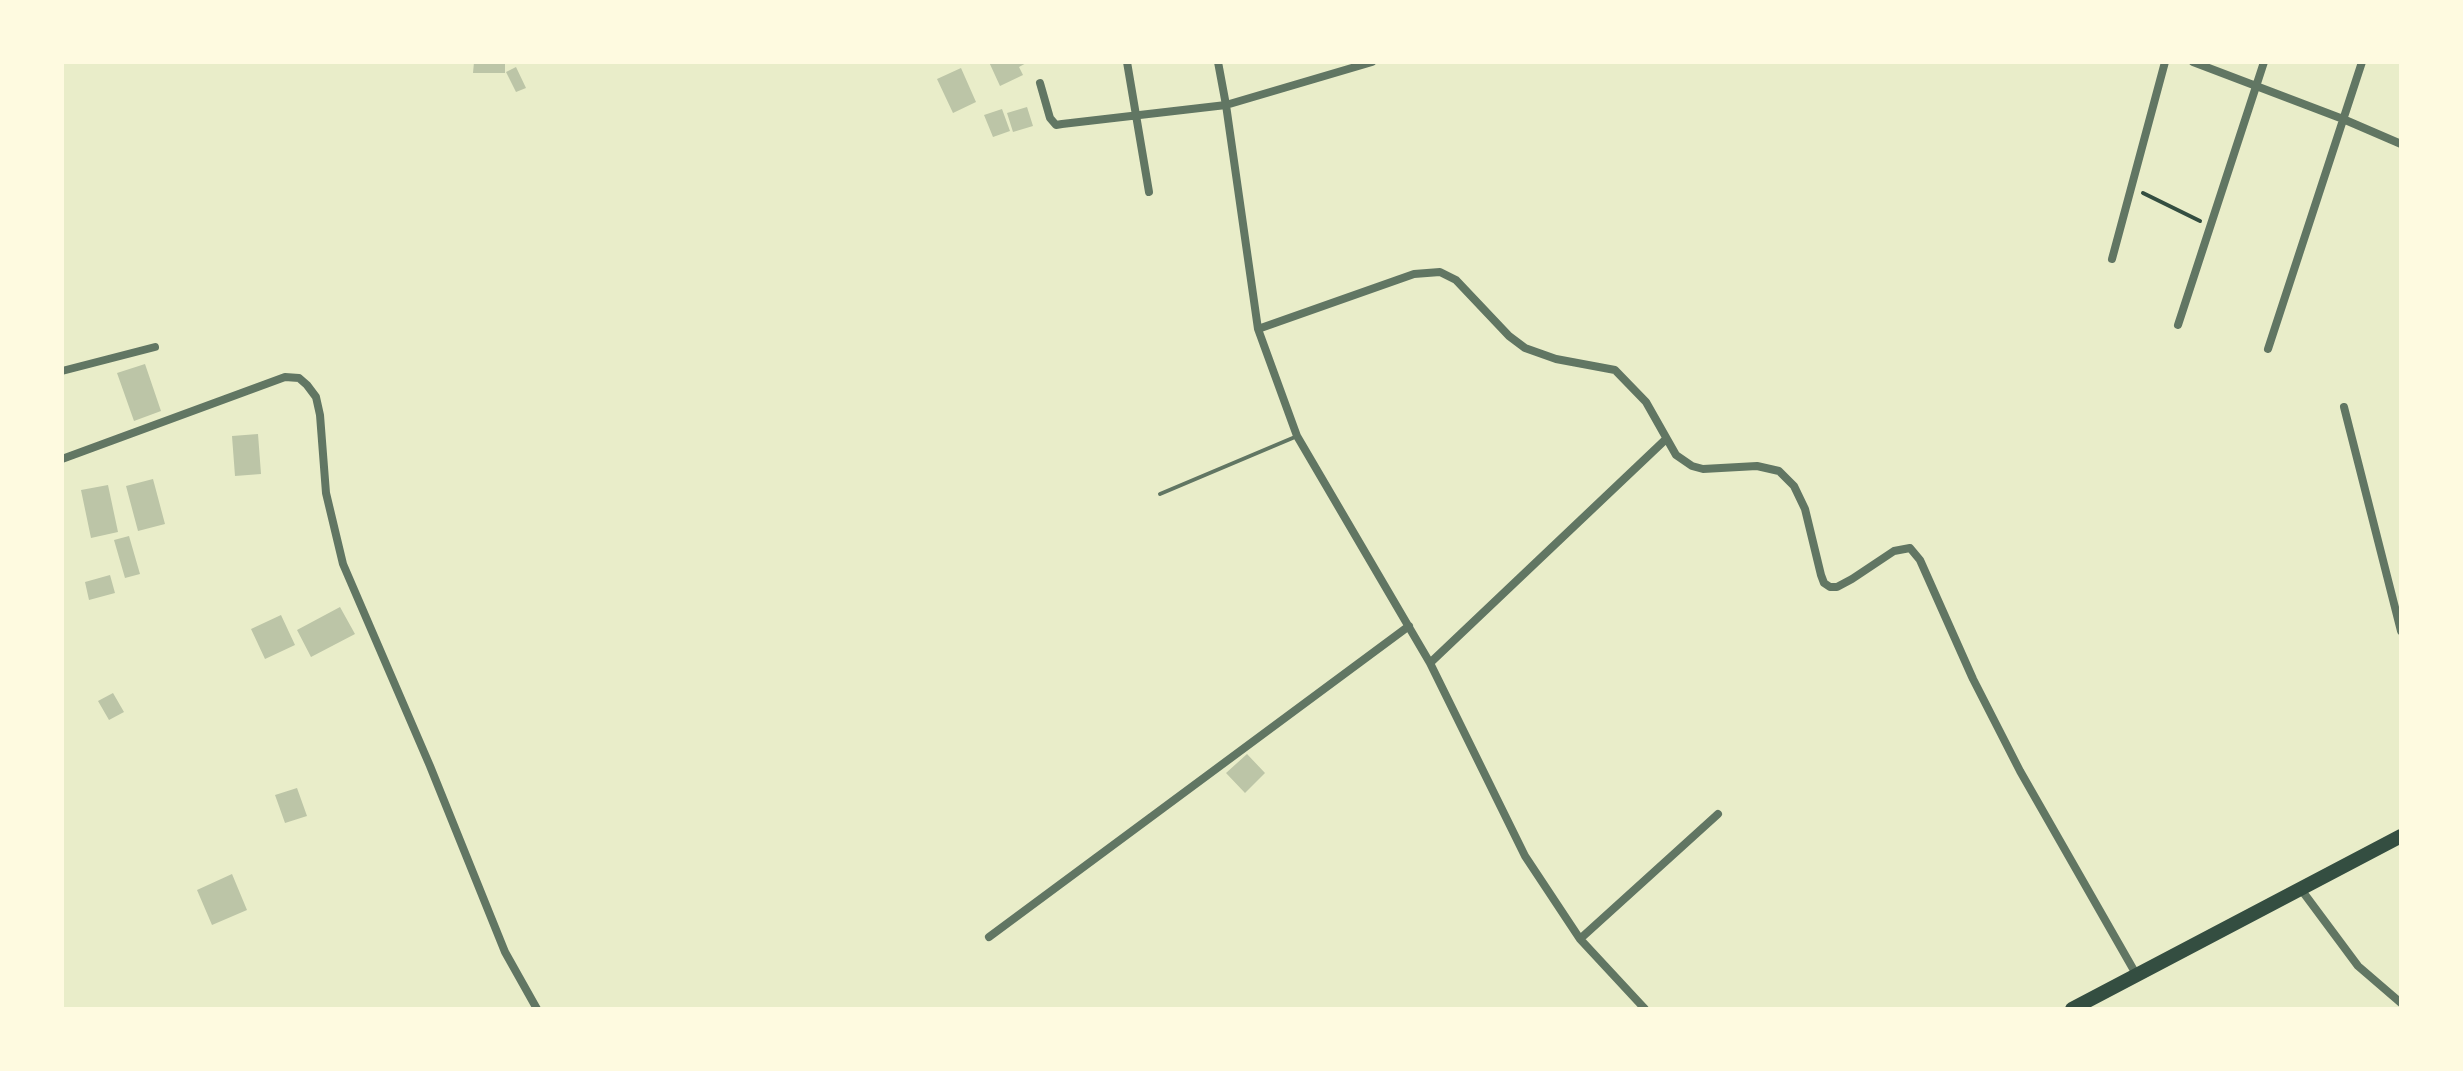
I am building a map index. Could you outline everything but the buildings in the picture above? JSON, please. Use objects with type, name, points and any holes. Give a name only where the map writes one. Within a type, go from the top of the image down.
[{"type":"highway","points":[[2072,1009],[2401,836]]},
{"type":"street","points":[[1127,62],[1149,192]]},
{"type":"street","points":[[1218,62],[1258,329],[1297,436],[1430,663],[1525,856],[1580,939],[1645,1009]]},
{"type":"street","points":[[1040,83],[1050,118],[1056,125],[1226,105],[1372,62]]},
{"type":"street","points":[[2112,259],[2165,62]]},
{"type":"street","points":[[2193,62],[2401,144]]},
{"type":"street","points":[[2178,325],[2264,62]]},
{"type":"street","points":[[2268,349],[2362,62]]},
{"type":"street","points":[[1258,329],[1414,274],[1440,272],[1456,280],[1509,336],[1525,348],[1556,359],[1615,370],[1646,402],[1676,455],[1692,466],[1703,469],[1757,466],[1779,471],[1794,486],[1805,509],[1821,575],[1830,587],[1852,579],[1894,551],[1910,548],[1920,560],[1973,679],[2020,771],[2136,974]]},
{"type":"street","points":[[62,371],[155,347]]},
{"type":"street","points":[[62,459],[285,377],[299,378],[307,385],[316,397],[320,415],[326,493],[343,564],[430,766],[505,952],[537,1009]]},
{"type":"street","points":[[2344,407],[2401,631]]},
{"type":"street","points":[[1430,663],[1665,440]]},
{"type":"street","points":[[989,937],[1409,626]]},
{"type":"street","points":[[1580,939],[1718,814]]},
{"type":"street","points":[[2300,888],[2358,966],[2401,1003]]},
{"type":"lane","points":[[1160,494],[1297,436]]},
{"type":"path","points":[[2130,187],[2209,225]]}]
